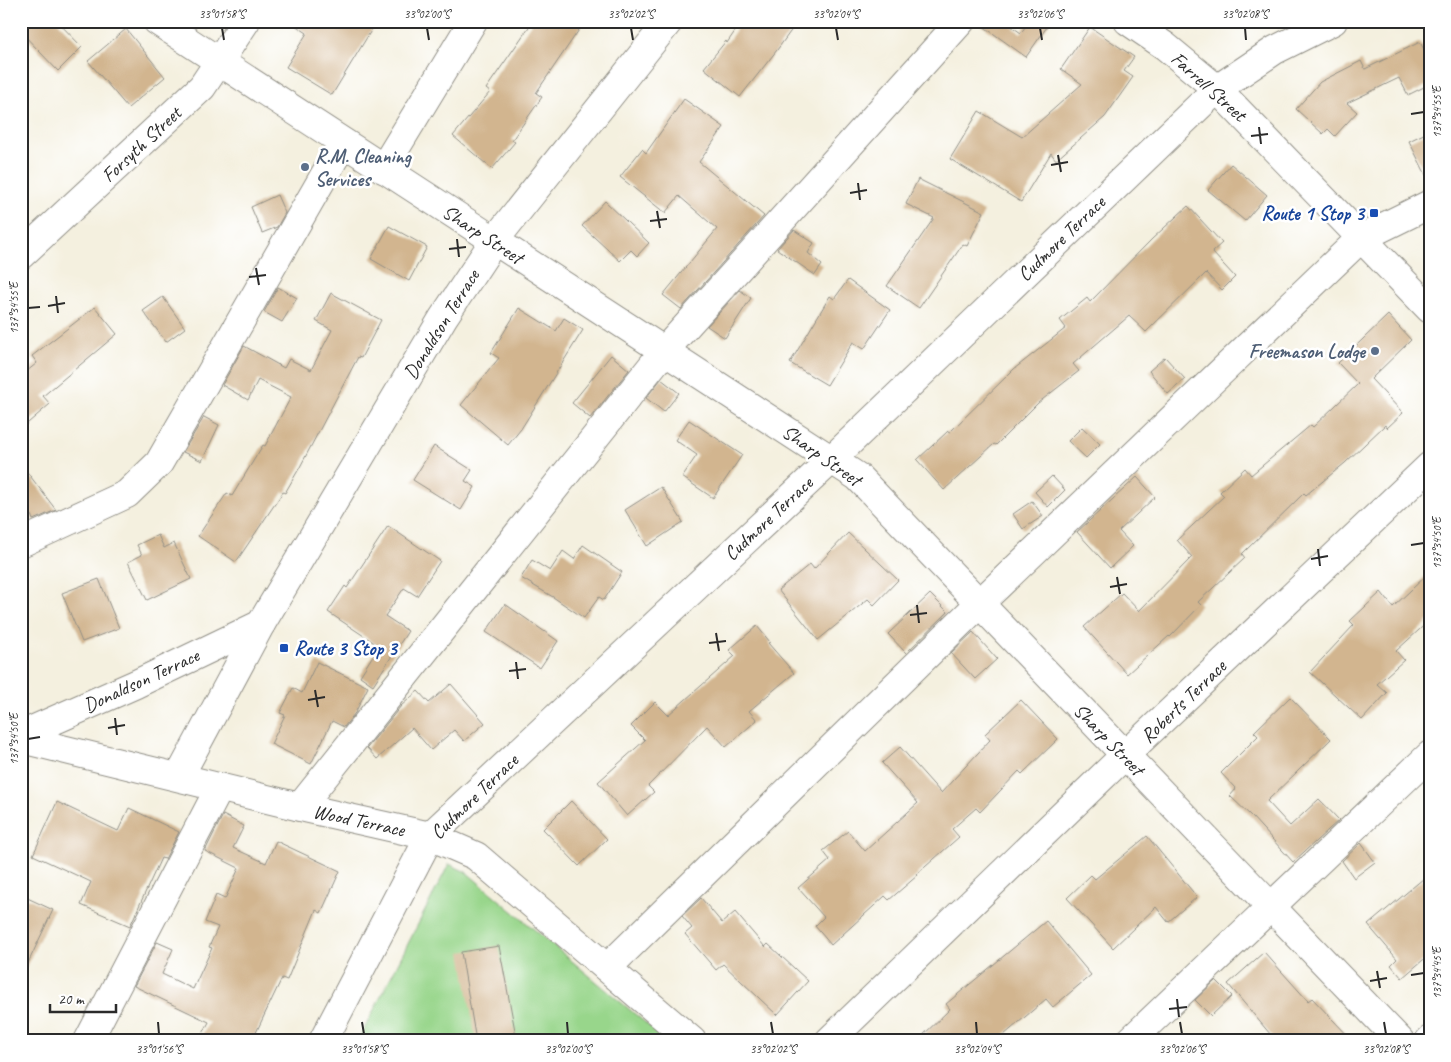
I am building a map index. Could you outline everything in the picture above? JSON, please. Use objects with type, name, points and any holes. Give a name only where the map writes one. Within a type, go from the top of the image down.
[{"type":"street","name":"Sharp Street","points":[[157,21],[858,477],[1400,1041]]},
{"type":"street","name":"Forsyth Street","points":[[21,255],[202,87],[246,21]]},
{"type":"street","points":[[382,169],[473,21]]},
{"type":"street","name":"Donaldson Terrace","points":[[179,778],[261,624],[443,318],[494,241],[669,21]]},
{"type":"street","points":[[300,807],[664,351],[961,21]]},
{"type":"street","name":"Farrell Street","points":[[1128,21],[1165,46],[1217,89],[1430,309]]},
{"type":"street","name":"Cudmore Terrace","points":[[323,1041],[430,836],[831,460],[1217,89],[1275,50],[1333,21]]},
{"type":"street","points":[[21,543],[127,494],[159,462],[343,143]]},
{"type":"street","points":[[607,968],[980,604],[1361,238],[1430,204]]},
{"type":"street","name":"Roberts Terrace","points":[[829,1041],[1125,755],[1430,466]]},
{"type":"street","name":"Donaldson Terrace","points":[[21,735],[136,684],[261,624]]},
{"type":"street","name":"Wood Terrace","points":[[21,739],[300,807],[430,836],[476,856],[692,1041]]},
{"type":"street","points":[[1130,1041],[1430,755]]},
{"type":"street","points":[[88,1041],[220,788]]},
{"type":"green space","points":[[449,864],[466,872],[667,1041],[358,1041]]},
{"type":"building","points":[[21,21],[57,21],[82,47],[58,71],[21,32]]},
{"type":"building","points":[[289,21],[361,21],[372,29],[332,95],[286,67],[307,33]]},
{"type":"building","points":[[533,21],[585,21],[536,93],[542,97],[512,140],[515,142],[492,169],[453,136],[490,92],[486,89]]},
{"type":"building","points":[[742,21],[798,21],[740,97],[704,68],[726,41],[727,43]]},
{"type":"building","points":[[976,21],[1004,21],[1021,33],[1029,21],[1051,21],[1026,57]]},
{"type":"building","points":[[1090,27],[1134,57],[1124,71],[1133,77],[1105,117],[1056,160],[1051,153],[1021,202],[950,159],[979,111],[1022,137],[1082,84],[1061,69]]},
{"type":"building","points":[[126,29],[165,77],[128,108],[88,61]]},
{"type":"building","points":[[1420,42],[1430,61],[1430,84],[1408,95],[1399,78],[1347,103],[1357,112],[1335,136],[1328,129],[1323,134],[1296,109],[1320,82],[1361,61],[1365,69]]},
{"type":"building","points":[[684,99],[724,127],[699,162],[764,216],[681,309],[663,295],[717,229],[679,196],[665,213],[620,177],[642,149],[646,153]]},
{"type":"building","points":[[1430,131],[1430,183],[1409,141]]},
{"type":"building","points":[[1231,164],[1267,195],[1245,221],[1208,190]]},
{"type":"building","points":[[918,179],[984,212],[967,246],[963,244],[919,308],[887,286],[934,218],[906,204]]},
{"type":"building","points":[[277,195],[285,213],[277,227],[262,233],[251,207]]},
{"type":"building","points":[[605,201],[649,243],[637,256],[631,250],[620,261],[582,226]]},
{"type":"building","points":[[1188,206],[1222,243],[1212,252],[1235,277],[1222,290],[1206,273],[1146,332],[1129,316],[1073,364],[1079,371],[1038,403],[996,445],[994,444],[944,490],[917,460],[948,431],[950,432],[1014,369],[1066,328],[1060,320],[1087,298],[1090,302],[1152,239]]},
{"type":"building","points":[[389,226],[427,247],[409,281],[371,259]]},
{"type":"building","points":[[794,230],[814,243],[808,253],[822,265],[815,275],[777,249]]},
{"type":"building","points":[[848,280],[890,310],[864,349],[853,342],[827,385],[790,363],[830,296],[834,299]]},
{"type":"building","points":[[278,287],[297,298],[282,322],[264,312]]},
{"type":"building","points":[[740,290],[751,298],[725,338],[707,326]]},
{"type":"building","points":[[331,293],[381,320],[361,358],[358,357],[285,493],[283,492],[236,562],[198,536],[227,493],[232,496],[263,445],[265,446],[291,397],[258,380],[248,400],[222,385],[244,346],[284,368],[289,359],[311,370],[332,330],[316,321]]},
{"type":"building","points":[[163,297],[185,328],[166,342],[143,311]]},
{"type":"building","points":[[95,307],[117,334],[43,396],[50,404],[21,429],[21,376],[37,363],[32,356]]},
{"type":"building","points":[[519,308],[556,331],[564,318],[583,330],[521,429],[508,445],[461,405],[499,358],[491,353]]},
{"type":"building","points":[[1388,315],[1411,340],[1371,379],[1403,413],[1387,428],[1385,425],[1345,463],[1306,495],[1304,493],[1242,554],[1245,558],[1198,602],[1201,605],[1170,637],[1127,674],[1084,627],[1122,593],[1139,611],[1192,557],[1177,540],[1224,496],[1220,492],[1245,468],[1251,475],[1311,425],[1313,427],[1358,384],[1338,363]]},
{"type":"building","points":[[611,355],[629,370],[590,418],[572,403]]},
{"type":"building","points":[[1165,357],[1185,379],[1168,394],[1149,371]]},
{"type":"building","points":[[661,379],[679,393],[664,412],[646,398]]},
{"type":"building","points":[[204,417],[219,425],[202,461],[183,452]]},
{"type":"building","points":[[689,420],[742,455],[713,498],[682,477],[697,455],[675,440]]},
{"type":"building","points":[[1082,427],[1100,444],[1086,458],[1068,441]]},
{"type":"building","points":[[434,446],[472,470],[465,481],[475,487],[461,510],[413,480]]},
{"type":"building","points":[[21,464],[56,510],[33,520],[21,489]]},
{"type":"building","points":[[1052,476],[1065,490],[1048,507],[1035,492]]},
{"type":"building","points":[[1137,477],[1155,497],[1119,531],[1133,546],[1110,568],[1077,532]]},
{"type":"building","points":[[661,487],[683,522],[647,546],[625,510]]},
{"type":"building","points":[[1032,501],[1043,516],[1023,529],[1013,514]]},
{"type":"building","points":[[388,526],[440,561],[417,596],[404,588],[385,616],[408,631],[373,685],[360,676],[379,646],[328,612],[345,586],[347,588]]},
{"type":"building","points":[[848,533],[898,580],[874,605],[868,599],[818,640],[778,590],[810,564],[814,569]]},
{"type":"building","points":[[158,535],[164,548],[174,543],[191,579],[147,600],[128,562],[142,555],[137,545]]},
{"type":"building","points":[[583,545],[622,572],[604,600],[599,597],[584,618],[521,578],[532,560],[550,571],[563,551],[574,559]]},
{"type":"building","points":[[1430,572],[1430,620],[1396,651],[1404,660],[1377,684],[1387,693],[1362,720],[1310,672],[1354,625],[1350,621],[1381,592],[1393,607]]},
{"type":"building","points":[[99,579],[119,628],[82,642],[62,593]]},
{"type":"building","points":[[930,594],[948,612],[906,653],[888,634]]},
{"type":"building","points":[[505,604],[558,641],[540,668],[486,632]]},
{"type":"building","points":[[757,626],[770,642],[768,643],[794,673],[749,711],[757,720],[726,747],[707,726],[648,786],[654,792],[627,816],[598,782],[645,740],[631,726],[655,702],[668,715],[735,656],[729,650]]},
{"type":"building","points":[[973,632],[997,659],[975,679],[951,653]]},
{"type":"building","points":[[317,662],[368,687],[355,713],[344,727],[332,721],[311,764],[271,744],[285,715],[280,713],[293,688],[302,693]]},
{"type":"building","points":[[451,684],[485,723],[464,741],[454,730],[431,750],[412,728],[377,759],[367,748],[401,706],[418,691],[429,703]]},
{"type":"building","points":[[1290,697],[1331,739],[1267,801],[1290,826],[1319,799],[1339,820],[1293,862],[1230,796],[1236,789],[1221,773],[1258,736],[1254,732]]},
{"type":"building","points":[[1021,700],[1058,739],[1022,774],[1019,771],[980,812],[976,808],[952,829],[959,837],[918,875],[889,900],[885,896],[831,945],[815,926],[824,917],[798,888],[830,860],[823,851],[848,831],[865,851],[918,803],[882,763],[900,747],[941,793],[990,740],[985,734]]},
{"type":"building","points":[[571,801],[607,839],[579,866],[543,829]]},
{"type":"building","points":[[57,802],[118,831],[129,808],[179,832],[165,859],[161,858],[130,926],[81,905],[91,882],[33,855]]},
{"type":"building","points":[[223,815],[244,826],[233,848],[266,863],[276,841],[340,871],[321,913],[316,910],[287,980],[282,978],[252,1041],[199,1041],[209,1022],[134,986],[157,942],[173,949],[162,974],[193,989],[212,948],[209,947],[218,927],[205,922],[216,895],[225,899],[239,868],[205,851]]},
{"type":"building","points":[[1147,836],[1197,897],[1168,922],[1156,907],[1113,948],[1067,898],[1091,875],[1095,879]]},
{"type":"building","points":[[1361,843],[1375,862],[1354,878],[1342,861]]},
{"type":"building","points":[[1430,873],[1430,954],[1402,978],[1391,965],[1397,959],[1368,925]]},
{"type":"building","points":[[21,895],[53,910],[21,978]]},
{"type":"building","points":[[701,898],[722,923],[735,912],[765,947],[768,944],[808,981],[777,1015],[723,964],[716,970],[685,934],[692,928],[682,916]]},
{"type":"building","points":[[1046,921],[1091,975],[1053,1007],[1046,999],[997,1041],[917,1041],[950,1009],[946,1004]]},
{"type":"building","points":[[499,946],[517,1041],[476,1041],[461,952]]},
{"type":"building","points":[[1264,952],[1308,1001],[1312,998],[1353,1041],[1276,1041],[1228,984]]},
{"type":"building","points":[[1216,980],[1232,996],[1211,1016],[1195,1000]]},
{"type":"place","name":"R.M. Cleaning Services","points":[[305,167]]},
{"type":"place","name":"Route 1 Stop 3","points":[[1374,213]]},
{"type":"place","name":"Freemason Lodge","points":[[1375,351]]},
{"type":"place","name":"Route 3 Stop 3","points":[[284,648]]}]
